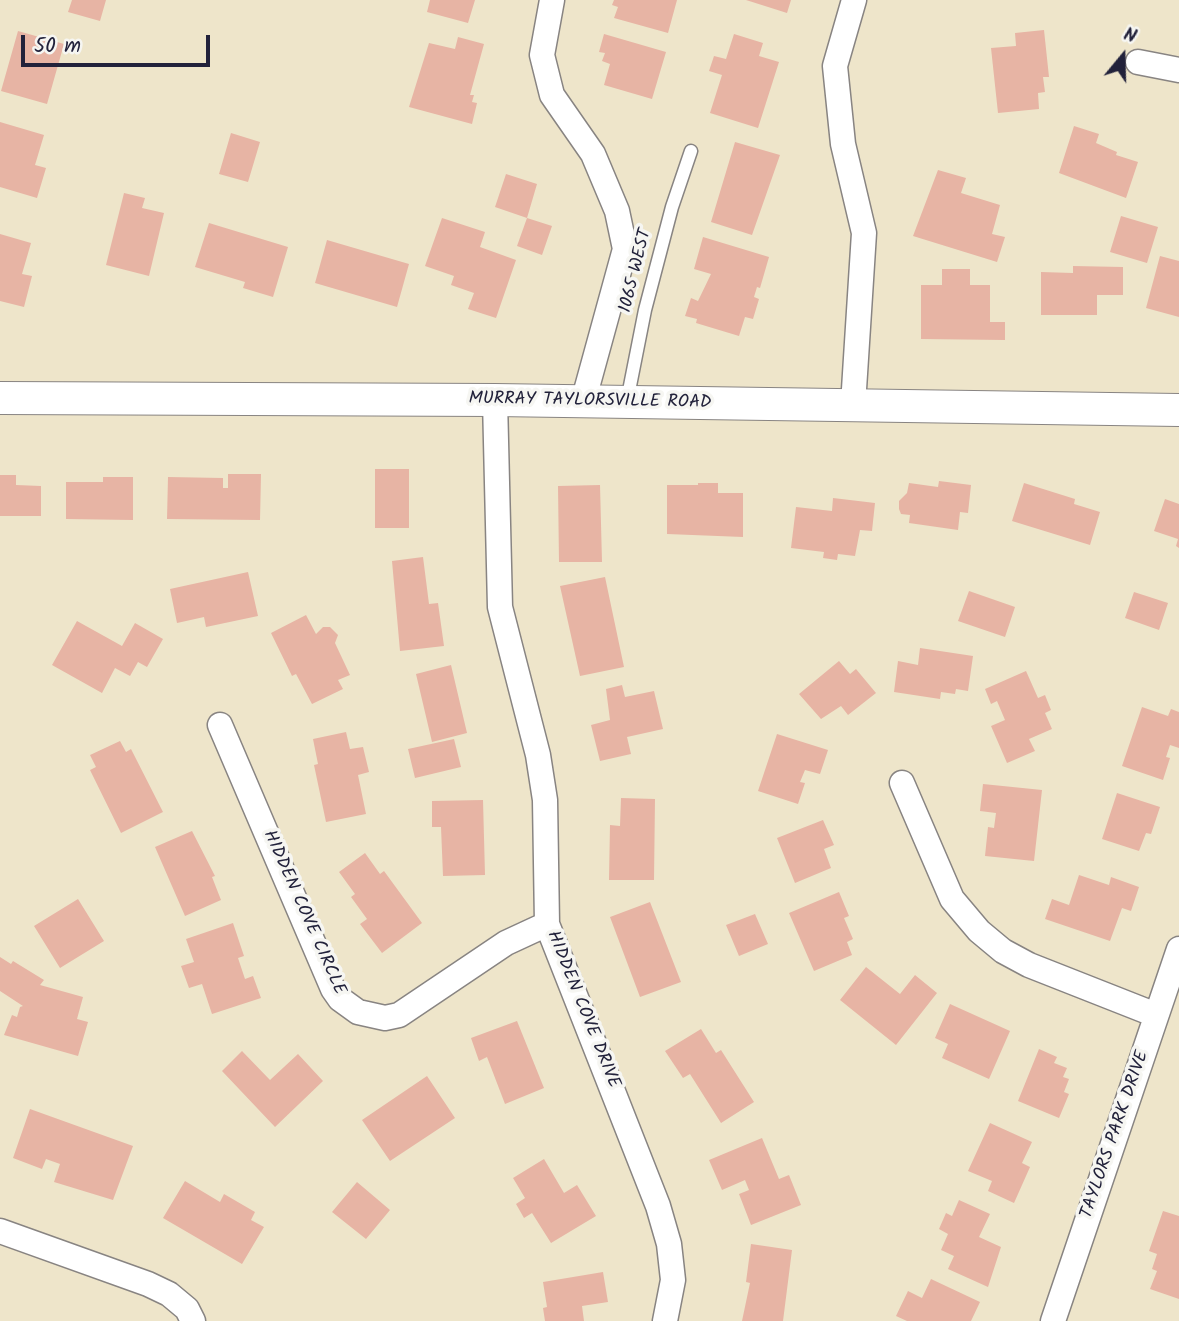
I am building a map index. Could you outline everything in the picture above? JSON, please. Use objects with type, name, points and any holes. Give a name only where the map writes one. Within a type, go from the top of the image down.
[{"type":"street","points":[[552,0],[542,55],[552,95],[593,154],[617,211],[625,249],[583,402]]},
{"type":"street","points":[[853,405],[864,233],[843,144],[835,66],[854,0]]},
{"type":"street","points":[[1138,62],[1179,70]]},
{"type":"street","name":"MURRAY TAYLORSVILLE ROAD","points":[[0,398],[495,400],[1179,410]]},
{"type":"street","name":"HIDDEN COVE DRIVE","points":[[495,400],[500,607],[538,755],[545,800],[547,924],[658,1206],[669,1244],[673,1280],[665,1321]]},
{"type":"street","name":"HIDDEN COVE CIRCLE","points":[[220,724],[333,989],[348,1006],[371,1017],[399,1015],[506,943],[547,924]]},
{"type":"street","points":[[902,783],[952,899],[979,931],[1003,951],[1029,965],[1156,1015]]},
{"type":"street","name":"TAYLORS PARK DRIVE","points":[[1053,1321],[1179,948]]},
{"type":"street","points":[[0,1231],[148,1284],[169,1294],[187,1309],[193,1321]]},
{"type":"lane","name":"1065 WEST","points":[[627,402],[645,310],[672,207],[691,151]]},
{"type":"building","points":[[72,0],[106,0],[100,21],[68,12]]},
{"type":"building","points":[[430,0],[475,0],[468,23],[427,12]]},
{"type":"building","points":[[614,0],[677,0],[668,33],[614,18],[618,7],[612,5]]},
{"type":"building","points":[[746,0],[791,0],[787,13]]},
{"type":"building","points":[[1044,30],[1049,77],[1043,77],[1045,92],[1038,93],[1039,109],[998,113],[991,48],[1016,46],[1015,33]]},
{"type":"building","points":[[18,31],[64,44],[47,104],[1,91]]},
{"type":"building","points":[[604,34],[666,52],[652,99],[604,85],[610,64],[602,61],[605,53],[599,52]]},
{"type":"building","points":[[734,34],[763,43],[759,56],[779,62],[758,128],[710,113],[722,75],[709,71],[714,56],[726,59]]},
{"type":"building","points":[[458,37],[484,44],[470,95],[474,95],[472,102],[477,103],[472,124],[409,107],[429,43],[455,49]]},
{"type":"building","points":[[0,122],[44,135],[35,165],[46,168],[37,198],[0,187]]},
{"type":"building","points":[[1074,126],[1099,134],[1096,143],[1117,152],[1116,155],[1138,162],[1126,198],[1059,173]]},
{"type":"building","points":[[231,133],[260,142],[248,182],[219,174]]},
{"type":"building","points":[[735,142],[780,155],[752,235],[711,222]]},
{"type":"building","points":[[938,170],[966,178],[961,193],[1000,205],[992,234],[1005,237],[997,262],[913,236]]},
{"type":"building","points":[[506,174],[537,184],[527,218],[495,207]]},
{"type":"building","points":[[124,193],[145,198],[142,208],[164,213],[149,276],[106,265]]},
{"type":"building","points":[[1121,216],[1158,227],[1147,263],[1110,252]]},
{"type":"building","points":[[442,218],[485,232],[480,247],[516,260],[496,318],[468,309],[474,293],[451,285],[454,276],[425,266]]},
{"type":"building","points":[[527,218],[552,226],[542,255],[517,246]]},
{"type":"building","points":[[209,223],[288,247],[273,297],[243,288],[245,282],[195,267]]},
{"type":"building","points":[[0,234],[31,243],[22,274],[32,276],[24,307],[0,301]]},
{"type":"building","points":[[703,237],[769,257],[760,288],[757,287],[754,297],[759,299],[753,319],[745,317],[739,336],[696,323],[697,319],[685,316],[691,298],[698,301],[711,274],[694,269]]},
{"type":"building","points":[[327,240],[409,264],[397,307],[315,283]]},
{"type":"building","points":[[1160,256],[1179,261],[1179,317],[1146,308]]},
{"type":"building","points":[[1073,266],[1123,267],[1123,295],[1097,295],[1097,315],[1041,315],[1041,272],[1073,273]]},
{"type":"building","points":[[942,269],[970,269],[970,285],[990,285],[990,322],[1005,322],[1005,340],[921,339],[921,285],[942,285]]},
{"type":"building","points":[[375,469],[409,469],[409,528],[375,528]]},
{"type":"building","points":[[228,474],[261,474],[260,520],[167,519],[168,477],[223,478],[223,488],[228,488]]},
{"type":"building","points":[[0,475],[16,475],[16,485],[41,486],[41,516],[0,516]]},
{"type":"building","points":[[103,477],[133,477],[133,520],[66,519],[66,482],[103,482]]},
{"type":"building","points":[[939,481],[971,485],[968,513],[960,512],[958,530],[909,523],[910,515],[901,514],[899,509],[899,501],[907,493],[909,483],[938,487]]},
{"type":"building","points":[[718,483],[718,493],[743,493],[743,537],[667,534],[667,485]]},
{"type":"building","points":[[1024,483],[1075,499],[1074,504],[1100,512],[1090,545],[1012,521]]},
{"type":"building","points":[[600,485],[602,562],[559,562],[558,486]]},
{"type":"building","points":[[833,498],[875,503],[872,531],[860,530],[855,556],[838,554],[837,560],[823,558],[824,552],[791,548],[796,507],[832,511]]},
{"type":"building","points":[[1165,499],[1179,504],[1179,548],[1176,546],[1178,539],[1154,531]]},
{"type":"building","points":[[423,557],[429,604],[438,603],[444,646],[400,651],[392,561]]},
{"type":"building","points":[[248,572],[258,616],[206,627],[204,617],[177,623],[170,589]]},
{"type":"building","points":[[605,577],[624,667],[580,676],[560,586]]},
{"type":"building","points":[[969,591],[1015,607],[1005,637],[958,621]]},
{"type":"building","points":[[1134,592],[1168,603],[1159,630],[1125,618]]},
{"type":"building","points":[[306,615],[316,634],[323,627],[330,627],[338,635],[335,643],[350,675],[338,680],[343,689],[312,704],[296,674],[292,676],[271,633]]},
{"type":"building","points":[[77,621],[122,646],[135,623],[163,639],[147,667],[138,662],[130,676],[115,668],[102,693],[52,665]]},
{"type":"building","points":[[920,648],[973,656],[968,691],[956,689],[955,694],[941,692],[940,699],[894,692],[898,661],[918,665]]},
{"type":"building","points":[[839,661],[850,674],[856,669],[876,693],[848,715],[841,706],[821,719],[799,694]]},
{"type":"building","points":[[451,665],[467,733],[432,742],[416,674]]},
{"type":"building","points":[[1026,671],[1038,698],[1045,695],[1051,710],[1045,713],[1052,729],[1029,739],[1035,751],[1007,763],[991,726],[1005,720],[997,701],[991,704],[985,689]]},
{"type":"building","points":[[622,685],[625,697],[654,691],[663,729],[627,737],[631,754],[600,761],[591,725],[610,720],[606,689]]},
{"type":"building","points":[[1142,707],[1168,716],[1171,709],[1179,712],[1179,748],[1170,745],[1166,757],[1170,758],[1163,780],[1122,766]]},
{"type":"building","points":[[346,732],[350,749],[363,747],[369,772],[358,775],[366,814],[326,822],[314,765],[318,764],[313,739]]},
{"type":"building","points":[[777,734],[828,750],[820,774],[805,770],[800,782],[805,783],[798,804],[758,791]]},
{"type":"building","points":[[454,739],[461,767],[415,778],[408,749]]},
{"type":"building","points":[[120,741],[126,752],[131,749],[163,812],[121,833],[90,770],[96,767],[90,755]]},
{"type":"building","points":[[983,784],[1042,790],[1034,861],[985,856],[988,827],[994,828],[996,813],[980,811]]},
{"type":"building","points":[[1117,793],[1160,807],[1151,834],[1146,833],[1139,851],[1102,839]]},
{"type":"building","points":[[621,798],[655,799],[654,880],[609,880],[610,825],[620,826]]},
{"type":"building","points":[[483,800],[485,875],[443,876],[441,827],[432,827],[432,801]]},
{"type":"building","points":[[823,820],[834,845],[824,849],[831,868],[795,883],[777,838]]},
{"type":"building","points":[[192,831],[215,876],[212,877],[221,900],[185,916],[155,847]]},
{"type":"building","points":[[365,853],[380,874],[384,871],[422,923],[382,953],[360,924],[367,919],[351,897],[355,894],[339,872]]},
{"type":"building","points":[[1079,875],[1109,885],[1111,877],[1139,887],[1131,911],[1122,908],[1110,941],[1045,919],[1052,899],[1069,905]]},
{"type":"building","points":[[839,892],[849,916],[844,918],[853,939],[847,942],[852,955],[814,971],[789,913]]},
{"type":"building","points":[[78,899],[104,941],[60,968],[34,926]]},
{"type":"building","points":[[650,902],[681,982],[640,997],[610,917]]},
{"type":"building","points":[[755,914],[768,944],[739,956],[726,925]]},
{"type":"building","points":[[233,923],[244,956],[238,958],[245,979],[253,976],[261,998],[212,1014],[202,984],[189,988],[181,966],[194,962],[186,939]]},
{"type":"building","points":[[0,957],[11,964],[13,961],[44,980],[40,985],[83,997],[77,1019],[88,1022],[78,1056],[4,1035],[12,1015],[17,1017],[20,1007],[23,1006],[0,991]]},
{"type":"building","points":[[866,967],[900,994],[915,975],[937,993],[896,1045],[840,1000]]},
{"type":"building","points":[[950,1004],[1010,1031],[989,1079],[942,1058],[948,1044],[935,1038]]},
{"type":"building","points":[[517,1021],[544,1088],[505,1104],[487,1057],[479,1061],[471,1038]]},
{"type":"building","points":[[701,1029],[716,1053],[721,1050],[754,1102],[721,1123],[690,1074],[683,1078],[665,1051]]},
{"type":"building","points":[[1039,1049],[1057,1057],[1054,1063],[1067,1068],[1063,1077],[1069,1079],[1064,1092],[1069,1094],[1059,1118],[1018,1101]]},
{"type":"building","points":[[242,1051],[270,1080],[298,1054],[323,1081],[275,1127],[222,1071]]},
{"type":"building","points":[[427,1076],[455,1118],[390,1161],[362,1120]]},
{"type":"building","points":[[30,1109],[133,1146],[113,1200],[54,1182],[60,1164],[46,1159],[42,1169],[13,1158]]},
{"type":"building","points":[[990,1123],[1032,1142],[1022,1163],[1030,1167],[1014,1203],[988,1191],[992,1181],[968,1171]]},
{"type":"building","points":[[762,1138],[779,1179],[789,1175],[801,1205],[751,1225],[739,1194],[749,1190],[745,1180],[722,1190],[709,1160]]},
{"type":"building","points":[[544,1159],[564,1193],[577,1185],[596,1216],[551,1243],[532,1213],[524,1218],[516,1204],[525,1198],[513,1178]]},
{"type":"building","points":[[185,1181],[220,1202],[224,1194],[255,1212],[251,1220],[264,1227],[242,1264],[163,1218]]},
{"type":"building","points":[[357,1182],[390,1210],[366,1239],[332,1212]]},
{"type":"building","points":[[959,1200],[990,1214],[979,1237],[1001,1247],[988,1287],[948,1269],[954,1256],[941,1250],[948,1234],[939,1229],[946,1213],[952,1216]]},
{"type":"building","points":[[1163,1211],[1179,1216],[1179,1299],[1150,1289],[1157,1271],[1152,1269],[1157,1254],[1149,1251]]},
{"type":"building","points":[[751,1244],[792,1250],[783,1321],[742,1321],[750,1283],[746,1282]]},
{"type":"building","points":[[603,1272],[608,1302],[582,1306],[584,1321],[545,1321],[543,1308],[547,1307],[543,1282]]},
{"type":"building","points":[[931,1279],[980,1302],[971,1321],[907,1321],[896,1316],[908,1291],[922,1298]]}]
